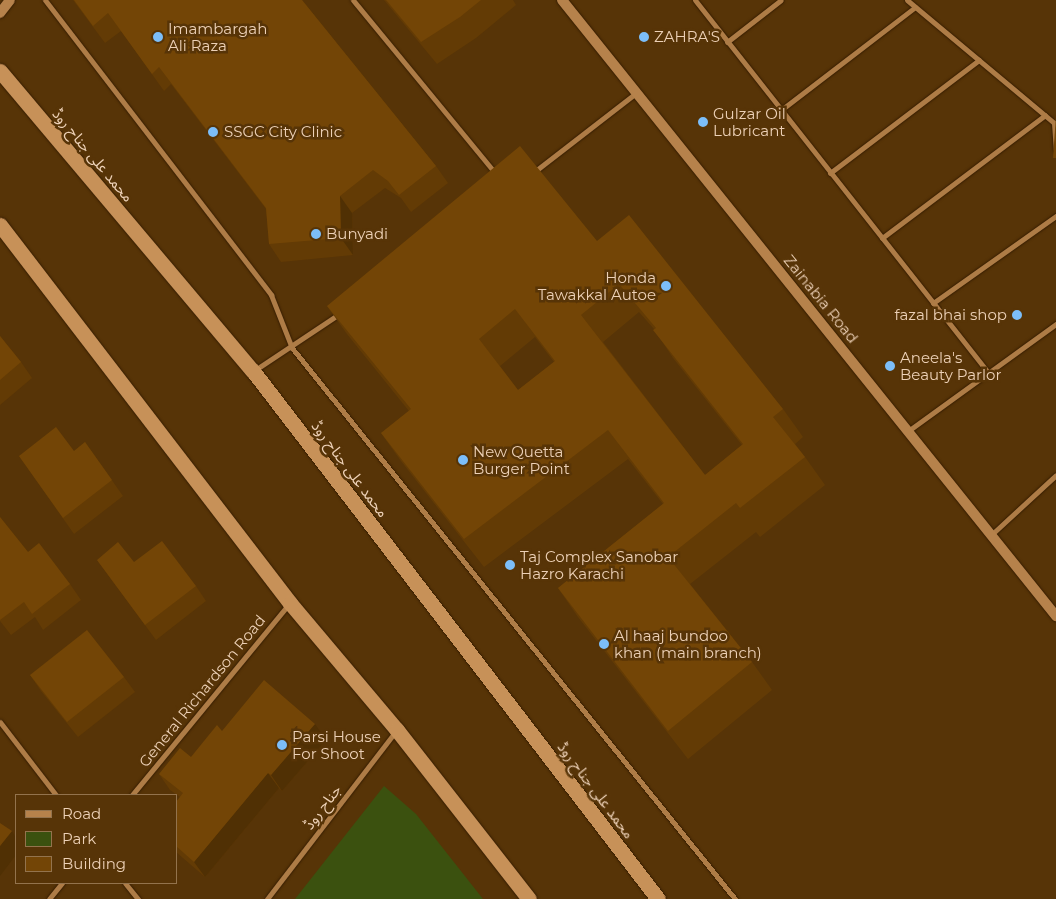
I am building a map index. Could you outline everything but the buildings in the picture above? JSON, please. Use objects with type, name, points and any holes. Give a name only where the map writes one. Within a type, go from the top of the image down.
[{"type":"highway","name":"محمد علی جناح روڈ","points":[[0,72],[253,371],[658,899]]},
{"type":"highway","points":[[0,225],[290,603],[396,730],[529,899]]},
{"type":"street","points":[[0,14],[10,0]]},
{"type":"street","points":[[45,0],[271,295],[292,348],[735,899]]},
{"type":"street","points":[[353,0],[497,175]]},
{"type":"street","name":"Zainabia Road","points":[[562,0],[1056,616]]},
{"type":"street","points":[[695,0],[988,373]]},
{"type":"street","points":[[727,42],[781,0]]},
{"type":"street","points":[[907,0],[1054,123],[1056,150]]},
{"type":"street","points":[[781,110],[915,7]]},
{"type":"street","points":[[830,172],[979,60]]},
{"type":"street","points":[[524,179],[636,93]]},
{"type":"street","points":[[882,238],[1045,115]]},
{"type":"street","points":[[933,303],[1056,216]]},
{"type":"street","points":[[253,371],[292,348],[348,307]]},
{"type":"street","points":[[908,432],[1056,324]]},
{"type":"street","points":[[991,535],[1056,475]]},
{"type":"street","name":"General Richardson Road","points":[[133,794],[290,603]]},
{"type":"street","points":[[0,722],[55,794]]},
{"type":"street","name":"جناح روڈ","points":[[267,899],[396,730]]},
{"type":"street","points":[[49,899],[61,884]]},
{"type":"street","points":[[126,884],[138,899]]},
{"type":"green space","points":[[384,786],[416,814],[483,899],[295,899]]},
{"type":"place","name":"Imambargah Ali Raza","points":[[158,37]]},
{"type":"place","name":"ZAHRA'S","points":[[644,37]]},
{"type":"place","name":"Gulzar Oil Lubricant","points":[[703,122]]},
{"type":"place","name":"SSGC City Clinic","points":[[213,132]]},
{"type":"place","name":"Bunyadi","points":[[316,234]]},
{"type":"place","name":"Honda Tawakkal Autoe","points":[[666,286]]},
{"type":"place","name":"fazal bhai shop","points":[[1017,315]]},
{"type":"place","name":"Aneela's Beauty Parlor","points":[[890,366]]},
{"type":"place","name":"New Quetta Burger Point","points":[[463,460]]},
{"type":"place","name":"Taj Complex Sanobar Hazro Karachi","points":[[510,565]]},
{"type":"place","name":"Al haaj bundoo khan (main branch)","points":[[604,644]]},
{"type":"place","name":"Parsi House For Shoot","points":[[282,745]]}]
